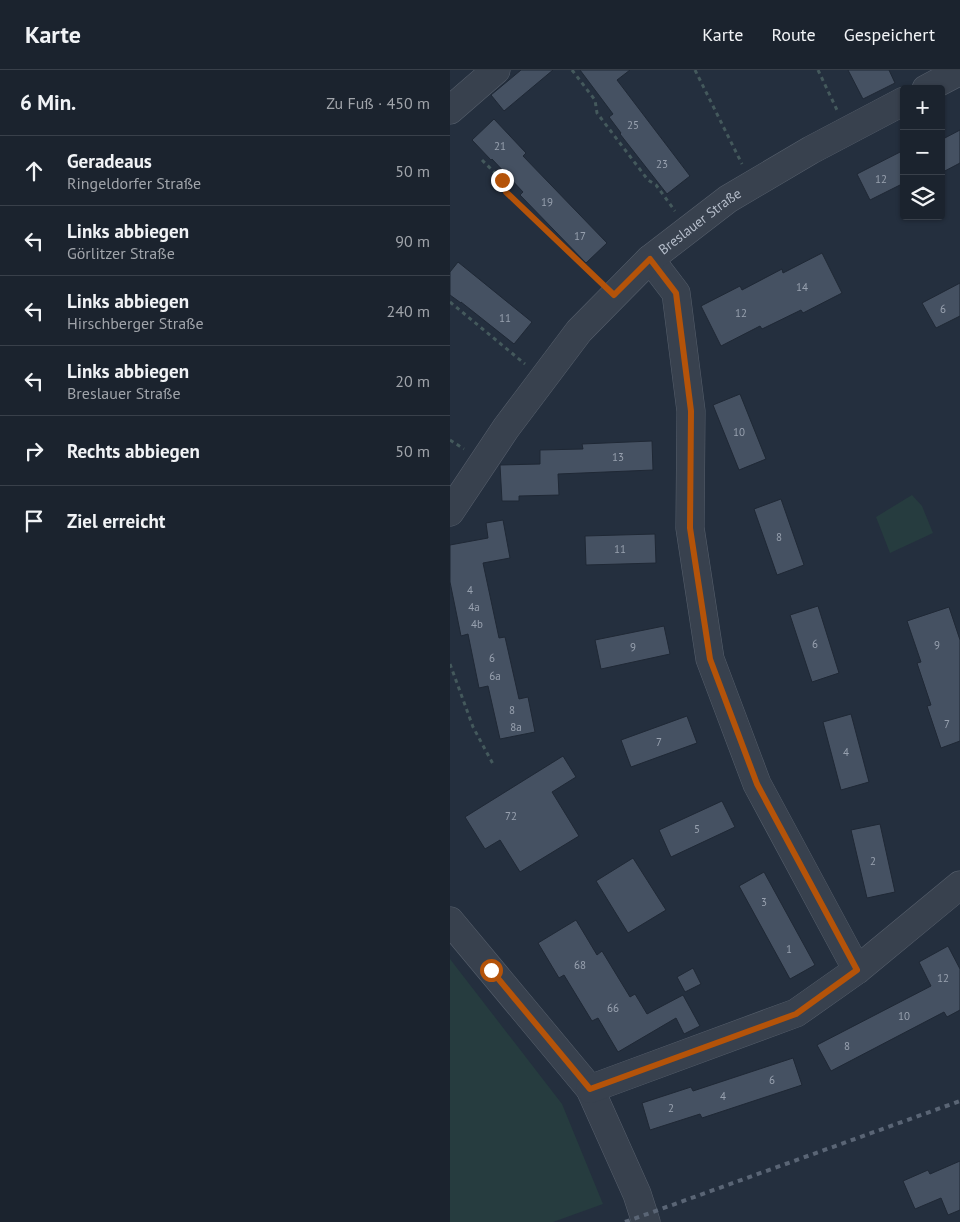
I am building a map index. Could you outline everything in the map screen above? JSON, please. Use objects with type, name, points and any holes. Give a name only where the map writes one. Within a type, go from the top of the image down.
[{"type":"street","points":[[450,110],[496,70]]},
{"type":"street","points":[[933,85],[960,70]]},
{"type":"street","name":"Breslauer Straße","points":[[450,512],[506,428],[579,331],[650,259],[728,199],[811,150],[900,103]]},
{"type":"street","points":[[650,259],[676,293],[691,411],[690,528],[710,659],[757,784],[857,970]]},
{"type":"street","points":[[590,1089],[796,1014],[857,970],[960,886]]},
{"type":"street","points":[[450,921],[590,1089],[637,1194],[646,1222]]},
{"type":"path","points":[[572,70],[595,100],[597,113],[648,180],[656,185],[690,229]]},
{"type":"path","points":[[695,70],[752,185]]},
{"type":"path","points":[[818,70],[847,131]]},
{"type":"path","points":[[482,160],[502,180],[506,192],[614,295]]},
{"type":"path","points":[[450,302],[543,379]]},
{"type":"path","points":[[450,664],[474,728],[493,764]]},
{"type":"green space","points":[[912,495],[922,506],[933,533],[890,553],[876,517]]},
{"type":"green space","points":[[450,959],[562,1104],[603,1204],[553,1222],[450,1222]]},
{"type":"building","points":[[521,70],[553,70],[504,111],[491,95]]},
{"type":"building","points":[[580,70],[630,70],[617,80],[690,176],[667,194],[620,134],[609,117],[613,114]]},
{"type":"building","points":[[848,70],[889,70],[895,83],[863,99]]},
{"type":"building","points":[[494,119],[526,153],[523,156],[607,243],[586,263],[520,195],[523,192],[472,140]]},
{"type":"building","points":[[960,130],[960,163],[945,171],[945,138]]},
{"type":"building","points":[[900,152],[900,185],[870,200],[857,174]]},
{"type":"building","points":[[822,253],[842,293],[803,313],[801,310],[762,329],[760,326],[721,346],[701,306],[740,286],[742,290],[782,269],[783,273]]},
{"type":"building","points":[[458,262],[532,322],[514,344],[450,295],[450,272]]},
{"type":"building","points":[[960,283],[960,316],[936,328],[922,303]]},
{"type":"building","points":[[740,394],[766,459],[739,470],[713,405]]},
{"type":"building","points":[[652,441],[653,470],[558,474],[559,495],[519,496],[519,501],[502,501],[500,465],[540,464],[540,450],[583,449],[582,444]]},
{"type":"building","points":[[781,499],[804,565],[777,575],[754,509]]},
{"type":"building","points":[[503,520],[510,558],[483,563],[499,638],[505,637],[519,699],[528,697],[535,732],[500,739],[488,686],[479,688],[468,634],[461,636],[450,582],[450,545],[488,538],[486,523]]},
{"type":"building","points":[[655,534],[656,563],[586,565],[585,536]]},
{"type":"building","points":[[818,606],[839,673],[812,682],[790,615]]},
{"type":"building","points":[[949,607],[960,640],[960,741],[941,748],[927,706],[931,705],[917,663],[921,662],[907,621]]},
{"type":"building","points":[[664,626],[670,654],[601,669],[595,640]]},
{"type":"building","points":[[851,714],[869,782],[841,790],[823,722]]},
{"type":"building","points":[[687,716],[697,743],[631,767],[621,740]]},
{"type":"building","points":[[563,756],[576,777],[552,792],[579,836],[520,872],[500,840],[485,849],[465,817]]},
{"type":"building","points":[[722,801],[735,827],[671,857],[659,830]]},
{"type":"building","points":[[880,824],[895,892],[867,898],[851,830]]},
{"type":"building","points":[[633,858],[666,910],[628,933],[596,881]]},
{"type":"building","points":[[764,872],[815,965],[790,979],[739,886]]},
{"type":"building","points":[[576,920],[597,955],[602,951],[630,997],[635,994],[647,1014],[683,995],[700,1026],[684,1034],[676,1018],[618,1052],[598,1018],[592,1021],[564,975],[559,978],[538,943]]},
{"type":"building","points":[[948,946],[960,969],[960,1010],[947,1017],[944,1012],[831,1071],[817,1045],[931,986],[919,962]]},
{"type":"building","points":[[693,968],[701,984],[685,992],[677,977]]},
{"type":"building","points":[[793,1058],[802,1085],[702,1118],[700,1114],[650,1130],[642,1103],[691,1087],[693,1091]]},
{"type":"building","points":[[960,1161],[960,1210],[948,1215],[941,1198],[915,1209],[903,1181],[928,1170],[930,1174]]},
{"type":"railway","points":[[625,1222],[960,1101]]},
{"type":"route","points":[[491,970],[590,1089],[796,1014],[857,970],[757,784],[710,659],[690,528],[691,411],[676,293],[650,259],[614,295],[506,192],[502,180]]}]
